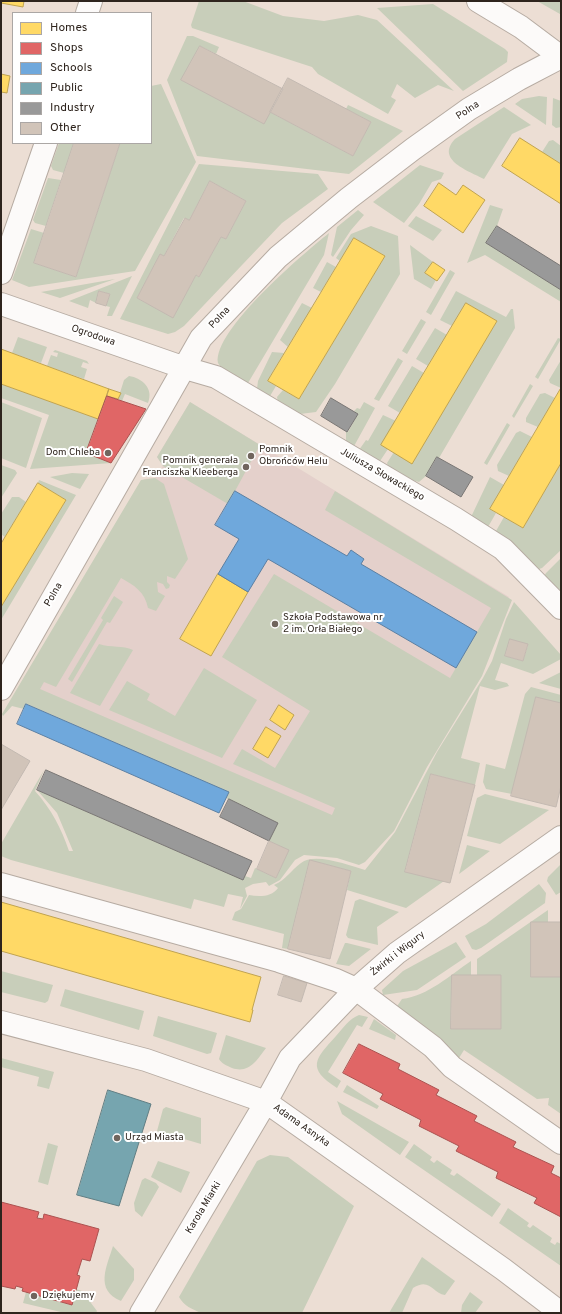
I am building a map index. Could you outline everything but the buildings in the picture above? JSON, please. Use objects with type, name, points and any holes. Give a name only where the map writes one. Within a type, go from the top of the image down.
[{"type":"street","points":[[87,12],[91,1]]},
{"type":"street","points":[[478,1],[521,27],[561,57]]},
{"type":"street","name":"Polna","points":[[1,689],[201,338],[278,257],[349,198],[437,131],[519,79],[561,57]]},
{"type":"street","points":[[1,274],[46,144]]},
{"type":"street","name":"Ogrodowa","points":[[1,304],[185,368]]},
{"type":"street","name":"Juliusza Słowackiego","points":[[185,368],[216,377],[456,519],[503,549],[561,608]]},
{"type":"street","name":"Żwirki i Wigury","points":[[266,1102],[290,1058],[356,989],[397,953],[561,836]]},
{"type":"street","points":[[1,884],[310,970],[356,989],[433,1047],[452,1068],[561,1144]]},
{"type":"street","name":"Adama Asnyka","points":[[1,1022],[146,1060],[266,1102],[497,1265],[561,1313]]},
{"type":"street","name":"Karola Miarki","points":[[141,1313],[266,1102]]},
{"type":"shaded area","name":"Szkoła Podstawowa nr 2 im. Orła Białego","points":[[190,402],[509,597],[475,657],[466,652],[352,846],[26,704],[144,479],[155,478],[163,466],[157,457]]},
{"type":"green space","points":[[199,1],[243,1],[283,16],[324,21],[358,15],[377,20],[454,91],[438,85],[415,98],[397,84],[391,97],[396,100],[388,114],[318,74],[312,67],[192,28],[191,25]]},
{"type":"green space","points":[[537,1],[561,1],[561,14],[560,14]]},
{"type":"green space","points":[[433,4],[505,49],[508,52],[507,62],[463,91],[377,8]]},
{"type":"green space","points":[[187,36],[193,36],[219,47],[216,54],[200,46],[182,80],[270,112],[353,156],[371,122],[346,109],[348,105],[403,131],[349,174],[197,156],[167,80]]},
{"type":"green space","points":[[161,84],[196,162],[135,271],[29,287],[12,280],[31,229],[44,233],[34,263],[76,277],[120,144],[152,144],[152,86]]},
{"type":"green space","points":[[539,96],[547,97],[546,125],[515,104],[522,99]]},
{"type":"green space","points":[[553,98],[561,101],[561,127],[556,128],[552,125]]},
{"type":"green space","points":[[504,107],[531,125],[512,134],[484,179],[456,164],[451,159],[449,153],[450,146],[455,139]]},
{"type":"green space","points":[[553,140],[561,146],[561,164],[542,152],[549,141]]},
{"type":"green space","points":[[59,144],[74,144],[64,173],[53,170],[51,166]]},
{"type":"green space","points":[[199,164],[318,174],[328,189],[282,223],[184,326],[175,332],[168,334],[120,319]],"holes":[[[210,181],[246,201],[226,239],[221,237],[199,277],[196,275],[173,317],[137,298],[160,255],[164,256],[184,218],[189,220]]]},
{"type":"green space","points":[[420,165],[444,173],[441,179],[432,182],[419,204],[404,223],[373,202]]},
{"type":"green space","points":[[48,178],[61,180],[46,226],[35,223],[33,220]]},
{"type":"green space","points":[[490,205],[503,209],[497,226],[487,243],[561,290],[561,302],[485,255],[467,263]]},
{"type":"green space","points":[[358,210],[364,215],[351,230],[333,257],[331,255],[337,227]]},
{"type":"green space","points":[[416,216],[442,230],[433,241],[408,226]]},
{"type":"green space","points":[[371,226],[398,236],[400,274],[335,384],[316,412],[300,414],[278,402],[277,397],[283,390],[299,399],[385,256],[354,238],[340,261],[336,258],[351,234]]},
{"type":"green space","points":[[329,233],[324,255],[248,383],[245,384],[222,369],[218,363],[220,349],[244,313],[281,275]]},
{"type":"green space","points":[[410,245],[433,262],[425,273],[436,280],[431,289],[414,279]]},
{"type":"green space","points":[[327,262],[336,267],[321,292],[313,288]]},
{"type":"green space","points":[[450,270],[455,273],[431,315],[426,312]]},
{"type":"green space","points":[[132,276],[112,316],[107,316],[110,307],[106,306],[110,294],[99,291],[96,303],[90,300],[88,308],[69,301]]},
{"type":"green space","points":[[115,279],[60,298],[41,292]]},
{"type":"green space","points":[[456,291],[506,317],[511,309],[513,309],[515,328],[439,458],[437,457],[426,476],[419,482],[408,479],[388,466],[387,463],[394,452],[412,463],[497,321],[466,303],[452,326],[440,320]]},
{"type":"green space","points":[[302,303],[312,308],[288,347],[280,340]]},
{"type":"green space","points":[[421,319],[426,322],[407,354],[402,351]]},
{"type":"green space","points":[[435,328],[447,335],[428,366],[416,359]]},
{"type":"green space","points":[[18,337],[47,347],[41,363],[12,353]]},
{"type":"green space","points":[[558,338],[561,339],[538,379],[535,377]]},
{"type":"green space","points":[[55,350],[87,361],[89,364],[83,362],[81,367],[87,369],[84,379],[47,366],[51,355],[57,357],[58,353],[53,352]]},
{"type":"green space","points":[[272,352],[284,353],[268,381],[276,386],[270,396],[257,389],[258,381]]},
{"type":"green space","points":[[398,358],[403,361],[379,401],[374,399]]},
{"type":"green space","points":[[561,360],[561,388],[550,383],[549,380]]},
{"type":"green space","points":[[412,366],[424,373],[400,413],[388,406]]},
{"type":"green space","points":[[129,376],[142,381],[146,385],[149,393],[148,403],[125,394],[122,401],[118,399],[124,380]]},
{"type":"green space","points":[[1,384],[98,419],[86,453],[111,463],[30,469],[49,415],[1,398]]},
{"type":"green space","points":[[530,384],[533,386],[514,418],[512,416]]},
{"type":"green space","points":[[545,393],[555,398],[538,427],[526,422],[526,418],[540,394]]},
{"type":"green space","points":[[1,402],[42,418],[26,468],[1,458]]},
{"type":"green space","points":[[190,402],[260,445],[228,504],[163,466],[157,457]]},
{"type":"green space","points":[[364,402],[375,408],[353,448],[346,443],[346,431],[348,432],[358,414],[354,411],[357,408],[360,409]]},
{"type":"green space","points":[[383,415],[396,421],[388,449],[380,461],[359,450],[366,440],[368,441]]},
{"type":"green space","points":[[507,423],[510,425],[487,465],[484,463]]},
{"type":"green space","points":[[520,431],[532,437],[509,476],[498,471],[497,465],[516,433]]},
{"type":"green space","points":[[561,463],[561,550],[542,568],[539,569],[496,531],[504,517],[523,528]]},
{"type":"green space","points":[[1,465],[15,470],[17,473],[1,498]]},
{"type":"green space","points":[[72,473],[89,474],[80,489],[50,477]]},
{"type":"green space","points":[[490,477],[504,485],[490,509],[496,513],[488,527],[471,517]]},
{"type":"green space","points":[[155,478],[164,484],[188,559],[175,579],[167,576],[167,582],[170,585],[169,588],[166,589],[163,584],[157,582],[158,592],[165,596],[156,611],[148,608],[147,602],[142,593],[121,578],[56,687],[44,682],[40,689],[332,815],[335,808],[233,764],[242,749],[275,768],[310,711],[222,657],[274,574],[450,678],[491,608],[325,510],[335,491],[512,600],[482,676],[427,767],[394,831],[365,862],[359,865],[337,858],[304,855],[295,860],[280,880],[269,886],[266,882],[253,884],[245,888],[247,896],[240,909],[243,897],[228,894],[224,907],[194,899],[191,909],[1,856],[1,844],[44,770],[35,791],[55,820],[69,851],[73,851],[57,813],[37,790],[243,880],[245,876],[251,878],[255,868],[276,878],[288,851],[269,841],[278,823],[226,798],[228,792],[27,704],[24,709],[12,706],[3,716],[2,714],[141,480]]},
{"type":"green space","points":[[39,480],[76,495],[1,620],[1,606],[66,500],[38,483]]},
{"type":"green space","points":[[12,497],[19,497],[26,502],[5,537],[1,534],[1,514]]},
{"type":"green space","points":[[561,558],[561,594],[544,576]]},
{"type":"green space","points":[[114,596],[123,602],[110,623],[107,622],[72,682],[68,679],[103,620],[101,618]]},
{"type":"green space","points":[[514,602],[561,655],[561,659],[533,674],[501,663],[495,680],[507,683],[509,686],[495,690],[480,686],[461,758],[480,763],[475,785],[431,774],[405,871],[444,881],[406,908],[347,890],[351,871],[310,861],[288,949],[282,948],[284,934],[232,920],[235,912],[241,909],[249,895],[269,895],[278,888],[274,885],[282,880],[297,866],[307,860],[332,860],[365,870],[395,832],[437,752],[483,678],[492,661],[506,619]],"holes":[[[510,640],[528,645],[523,661],[505,656]]]},
{"type":"green space","points":[[99,644],[133,650],[100,706],[70,693]]},
{"type":"green space","points":[[204,668],[257,700],[222,758],[109,710],[127,681],[150,694],[147,700],[175,716]]},
{"type":"green space","points":[[561,672],[561,689],[539,683]]},
{"type":"green space","points":[[531,687],[561,695],[561,703],[512,794],[486,789],[483,782],[486,764],[505,769],[525,694]]},
{"type":"green space","points":[[485,794],[549,810],[500,844],[467,836],[477,798]]},
{"type":"green space","points":[[467,845],[490,851],[459,874]]},
{"type":"green space","points":[[561,864],[561,892],[556,895],[547,881],[548,877]]},
{"type":"green space","points":[[539,884],[546,893],[545,903],[481,948],[476,950],[472,949],[465,936],[486,924]]},
{"type":"green space","points":[[360,899],[399,912],[377,927],[378,945],[348,938],[346,935],[355,901]]},
{"type":"green space","points":[[548,910],[548,922],[531,922],[531,976],[561,977],[561,1114],[548,1105],[549,1098],[537,1099],[464,1050],[459,1058],[393,1012],[402,999],[421,994],[471,961],[471,975],[452,975],[451,1028],[501,1029],[501,975],[477,975],[477,959]]},
{"type":"green space","points":[[456,942],[466,957],[417,990],[383,995],[382,990],[403,971]]},
{"type":"green space","points":[[345,943],[371,949],[349,966],[336,964]]},
{"type":"green space","points":[[1,971],[53,985],[48,1001],[45,1003],[1,992]]},
{"type":"green space","points":[[65,989],[144,1011],[139,1030],[60,1006]]},
{"type":"green space","points":[[359,1015],[368,1017],[362,1027],[357,1025],[328,1072],[341,1081],[337,1088],[321,1075],[317,1063],[323,1051],[349,1021]]},
{"type":"green space","points":[[158,1016],[217,1033],[211,1053],[207,1054],[153,1036]]},
{"type":"green space","points":[[374,1019],[396,1035],[395,1040],[369,1029]]},
{"type":"green space","points":[[226,1035],[266,1048],[252,1065],[243,1069],[232,1068],[219,1059]]},
{"type":"green space","points":[[1,1058],[54,1072],[49,1089],[37,1086],[39,1077],[1,1067]]},
{"type":"green space","points":[[347,1085],[379,1106],[377,1109],[343,1092]]},
{"type":"green space","points":[[337,1101],[409,1142],[400,1155],[342,1114]]},
{"type":"green space","points":[[166,1107],[201,1118],[201,1144],[157,1131],[163,1109]]},
{"type":"green space","points":[[48,1143],[58,1146],[48,1185],[38,1182]]},
{"type":"green space","points":[[414,1144],[432,1157],[430,1160],[434,1163],[437,1160],[452,1170],[450,1174],[454,1176],[457,1173],[501,1204],[492,1217],[405,1157]]},
{"type":"green space","points":[[270,1155],[288,1157],[354,1206],[302,1313],[201,1313],[191,1309],[183,1303],[179,1297],[257,1161]]},
{"type":"green space","points":[[158,1161],[190,1172],[181,1193],[151,1177]]},
{"type":"green space","points":[[145,1178],[156,1183],[159,1187],[142,1217],[135,1211],[134,1203],[142,1180]]},
{"type":"green space","points":[[508,1208],[529,1223],[527,1226],[530,1228],[533,1225],[552,1238],[550,1242],[555,1245],[557,1242],[561,1244],[561,1266],[499,1223]]},
{"type":"green space","points":[[113,1246],[134,1269],[134,1280],[121,1301],[108,1291],[105,1284],[106,1269]]},
{"type":"green space","points":[[422,1257],[455,1281],[445,1295],[437,1292],[427,1285],[419,1285],[413,1288],[402,1313],[389,1313]]},
{"type":"green space","points":[[76,1289],[82,1291],[97,1311],[96,1313],[65,1313],[23,1303],[26,1292],[71,1305]]},
{"type":"green space","points":[[470,1292],[483,1302],[475,1313],[461,1313],[462,1305]]},
{"type":"place","name":"Dom Chleba","points":[[108,453]]},
{"type":"place","name":"Pomnik Obrońców Helu","points":[[251,456]]},
{"type":"place","name":"Pomnik generała Franciszka Kleeberga","points":[[246,467]]},
{"type":"place","name":"Szkoła Podstawowa nr 2 im. Orła Białego","points":[[275,624]]},
{"type":"place","name":"Urząd Miasta","points":[[117,1138]]},
{"type":"place","name":"Dziękujemy","points":[[34,1296]]}]
